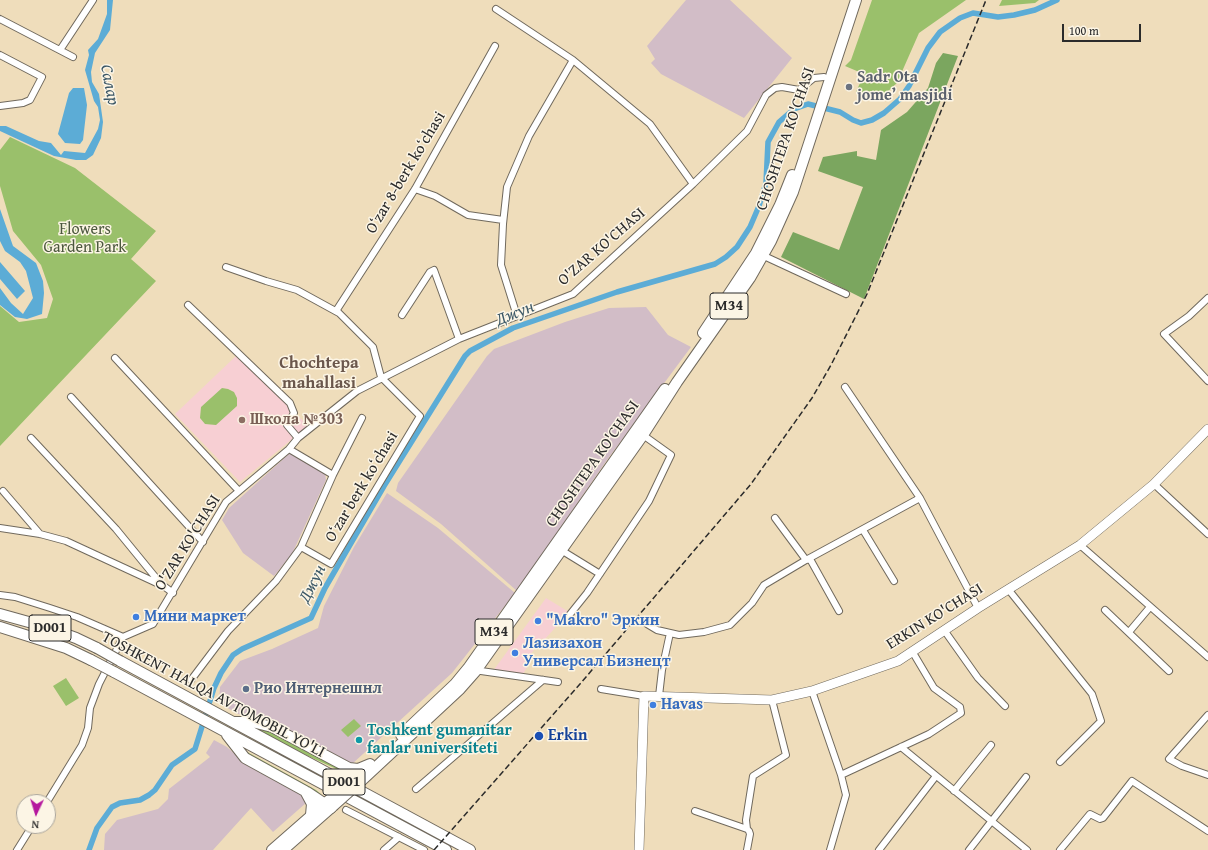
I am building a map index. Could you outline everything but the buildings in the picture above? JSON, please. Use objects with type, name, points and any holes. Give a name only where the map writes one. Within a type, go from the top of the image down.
[{"type":"main road","name":"M34","points":[[842,30],[849,0]]},
{"type":"main road","name":"M34","points":[[842,30],[856,0]]},
{"type":"main road","name":"CHOSHTEPA KO'CHASI","points":[[283,850],[329,804],[460,689],[472,669],[613,469],[643,435],[764,256],[789,204],[824,84],[842,30]]},
{"type":"main road","name":"CHOSHTEPA KO'CHASI","points":[[358,779],[370,764],[472,669],[562,550],[613,469],[753,258],[784,196],[812,126]]},
{"type":"main road","name":"ERKIN KO'CHASI","points":[[644,696],[772,700],[812,691],[898,661],[978,608],[1080,545],[1154,484],[1208,429]]},
{"type":"main road","name":"TOSHKENT HALQA AVTOMOBIL YO'LI","points":[[0,614],[49,628],[97,648],[470,850]]},
{"type":"main road","name":"TOSHKENT HALQA AVTOMOBIL YO'LI","points":[[0,627],[52,643],[91,660],[446,850]]},
{"type":"main road","points":[[639,850],[644,696]]},
{"type":"main road","points":[[232,722],[252,722],[272,727],[349,768],[358,769],[370,764]]},
{"type":"main road","points":[[226,733],[245,758],[329,804]]},
{"type":"main road","points":[[305,791],[312,804],[311,815]]},
{"type":"main road","name":"CHOSHTEPA KO'CHASI","points":[[272,850],[311,815],[329,804]]},
{"type":"street","points":[[60,50],[92,4],[93,0]]},
{"type":"street","points":[[496,9],[573,60],[650,124],[693,184]]},
{"type":"street","points":[[0,18],[73,57]]},
{"type":"street","name":"Oʻzar 8-berk koʻchasi","points":[[336,311],[415,188],[495,46]]},
{"type":"street","points":[[0,55],[42,77],[30,100],[23,103],[0,106]]},
{"type":"street","points":[[517,316],[501,265],[503,220],[507,187],[529,136],[573,60]]},
{"type":"street","name":"O'ZAR KO'CHASI","points":[[123,637],[154,624],[226,502],[289,449],[298,438],[342,401],[381,377],[459,339],[573,294],[693,184],[747,131],[766,95],[775,88],[782,87],[799,90],[814,78],[824,84]]},
{"type":"street","points":[[415,188],[435,196],[468,215],[503,220]]},
{"type":"street","points":[[764,256],[846,294]]},
{"type":"street","points":[[226,267],[296,290],[336,311],[373,347],[381,377]]},
{"type":"street","points":[[402,316],[430,272],[434,270],[459,339]]},
{"type":"street","points":[[1208,298],[1189,316],[1164,334],[1208,380]]},
{"type":"street","points":[[188,305],[290,403],[294,413],[286,425],[298,438]]},
{"type":"street","points":[[115,358],[239,491]]},
{"type":"street","name":"Oʻzar berk koʻchasi","points":[[191,680],[228,631],[276,580],[301,547],[331,564],[420,416],[381,377]]},
{"type":"street","points":[[845,387],[920,498],[978,608]]},
{"type":"street","points":[[71,397],[203,542]]},
{"type":"street","points":[[301,547],[333,475],[362,418]]},
{"type":"street","points":[[567,618],[600,574],[649,501],[671,455],[643,435]]},
{"type":"street","points":[[31,438],[116,529],[161,584]]},
{"type":"street","points":[[289,449],[333,475]]},
{"type":"street","points":[[1154,484],[1207,531]]},
{"type":"street","points":[[3,491],[40,534]]},
{"type":"street","points":[[647,624],[657,630],[670,633],[692,634],[730,625],[752,603],[764,585],[806,560],[920,498]]},
{"type":"street","points":[[775,518],[806,560],[810,559],[839,611]]},
{"type":"street","points":[[0,528],[40,534],[66,541],[161,584],[173,593]]},
{"type":"street","points":[[863,530],[894,582]]},
{"type":"street","points":[[1080,545],[1208,657]]},
{"type":"street","points":[[562,550],[600,574]]},
{"type":"street","points":[[1008,589],[1092,694],[1101,721],[1060,762]]},
{"type":"street","points":[[0,595],[15,597],[57,610],[123,637],[99,684],[90,708],[88,728],[82,745],[52,794]]},
{"type":"street","points":[[1129,632],[1150,607]]},
{"type":"street","points":[[1105,610],[1169,671]]},
{"type":"street","points":[[944,630],[978,678],[1005,706]]},
{"type":"street","points":[[659,696],[662,670],[670,633]]},
{"type":"street","points":[[841,775],[929,734],[960,714],[960,707],[934,688],[912,651]]},
{"type":"street","points":[[472,669],[558,682]]},
{"type":"street","points":[[416,789],[543,680]]},
{"type":"street","name":"ERKIN KO'CHASI","points":[[601,689],[644,696]]},
{"type":"street","points":[[812,691],[841,775],[846,795],[830,850]]},
{"type":"street","points":[[747,850],[750,834],[749,830],[747,829],[753,776],[786,755],[772,700]]},
{"type":"street","points":[[1208,715],[1169,759],[1182,766],[1208,776]]},
{"type":"street","points":[[954,791],[992,745]]},
{"type":"street","points":[[901,747],[1027,850]]},
{"type":"street","points":[[879,850],[936,776]]},
{"type":"street","points":[[969,850],[1026,777]]},
{"type":"street","points":[[1060,850],[1090,814],[1100,819],[1103,818],[1131,782],[1134,781],[1208,831]]},
{"type":"street","points":[[346,810],[424,850]]},
{"type":"street","points":[[695,811],[747,829]]},
{"type":"street","points":[[17,850],[27,834]]},
{"type":"street","points":[[384,850],[399,837]]},
{"type":"shaded area","points":[[686,0],[730,0],[792,58],[744,118],[661,74],[651,63],[655,59],[647,46]]},
{"type":"shaded area","points":[[646,307],[668,335],[691,347],[607,460],[517,591],[441,524],[396,491],[398,483],[487,356],[494,349],[565,322],[609,308]]},
{"type":"shaded area","name":"Школа №303","points":[[236,356],[269,386],[308,426],[240,482],[175,414]]},
{"type":"shaded area","points":[[290,453],[325,473],[326,480],[292,554],[274,576],[243,553],[222,520],[229,508]]},
{"type":"shaded area","points":[[387,493],[438,528],[515,593],[452,673],[352,764],[268,719],[238,714],[219,703],[220,687],[240,661],[272,649],[318,628],[324,606],[354,547]]},
{"type":"shaded area","points":[[546,598],[569,612],[567,615],[544,640],[542,638],[531,654],[533,657],[523,674],[519,675],[493,671]]},
{"type":"shaded area","points":[[214,740],[227,747],[248,766],[302,795],[306,803],[273,832],[251,808],[213,850],[104,850],[105,834],[117,820],[158,809],[168,799],[169,789],[210,757],[206,753]]},
{"type":"green space","points":[[872,0],[966,0],[919,33],[897,83],[885,94],[874,97],[856,92],[864,74],[845,66],[851,60]]},
{"type":"green space","points":[[1002,0],[1039,0],[1035,3],[999,6]]},
{"type":"green space","points":[[943,53],[958,56],[864,299],[781,257],[793,232],[839,250],[863,187],[818,171],[823,157],[857,151],[857,156],[876,160],[881,130],[907,112],[928,88],[936,63]]},
{"type":"green space","name":"Flowers Garden Park","points":[[10,137],[75,168],[156,231],[131,259],[156,281],[0,446],[0,306],[19,322],[47,318],[53,299],[41,265],[13,231],[0,186],[0,150]]},
{"type":"green space","points":[[222,388],[234,392],[237,398],[237,406],[216,425],[205,424],[200,418],[201,407]]},
{"type":"green space","points":[[66,678],[79,698],[66,706],[53,686]]},
{"type":"green space","points":[[354,719],[361,726],[348,737],[341,730]]},
{"type":"green space","points":[[252,727],[271,732],[336,766],[343,772],[284,745]]},
{"type":"green space","points":[[240,748],[316,790],[322,795],[247,755]]},
{"type":"water","name":"Салар","points":[[107,0],[113,0],[110,30],[95,53],[91,72],[92,82],[99,94],[103,122],[101,138],[93,155],[86,160],[76,160],[54,156],[0,131],[0,126],[6,126],[39,141],[51,143],[61,155],[64,151],[85,153],[98,129],[100,120],[98,107],[94,101],[85,70],[89,55],[88,50],[98,39],[107,14]]},
{"type":"water","points":[[73,88],[84,88],[87,105],[83,140],[80,144],[65,143],[58,134],[69,93]]},
{"type":"water","points":[[0,209],[13,246],[36,263],[43,281],[44,293],[42,314],[27,319],[15,317],[0,305],[0,288],[11,303],[23,314],[33,298],[26,271],[20,262],[5,251],[0,241]]},
{"type":"water","points":[[0,262],[25,291],[17,299],[0,279]]},
{"type":"waterway","name":"Джун","points":[[89,850],[97,828],[112,807],[120,803],[140,800],[149,795],[155,790],[172,765],[195,749],[214,688],[221,673],[233,655],[242,649],[311,618],[325,588],[384,486],[465,356],[470,351],[513,328],[617,292],[715,264],[737,247],[750,227],[759,206],[766,183],[768,142],[779,122],[794,109],[808,104],[840,112],[861,123],[872,120],[884,113],[900,99],[909,86],[928,48],[940,32],[960,18],[973,13],[998,17],[1014,15],[1035,10],[1057,0]]},
{"type":"railway","points":[[434,850],[580,684],[751,484],[812,398],[831,365],[867,294],[986,0]]},
{"type":"place","name":"Sadr Ota jome’ masjidi","points":[[849,87]]},
{"type":"place","name":"Школа №303","points":[[242,420]]},
{"type":"place","name":"Мини маркет","points":[[136,617]]},
{"type":"place","name":"\"Makro\" Эркин","points":[[538,621]]},
{"type":"place","name":"Лазизахон Универсал Бизнецт","points":[[515,653]]},
{"type":"place","name":"Рио Интернешнл","points":[[246,689]]},
{"type":"place","name":"Havas","points":[[653,705]]},
{"type":"place","name":"Erkin","points":[[539,736]]},
{"type":"place","name":"Toshkent gumanitar fanlar universiteti","points":[[359,740]]},
{"type":"district","name":"Chochtepa mahallasi","points":[[319,374]]}]
